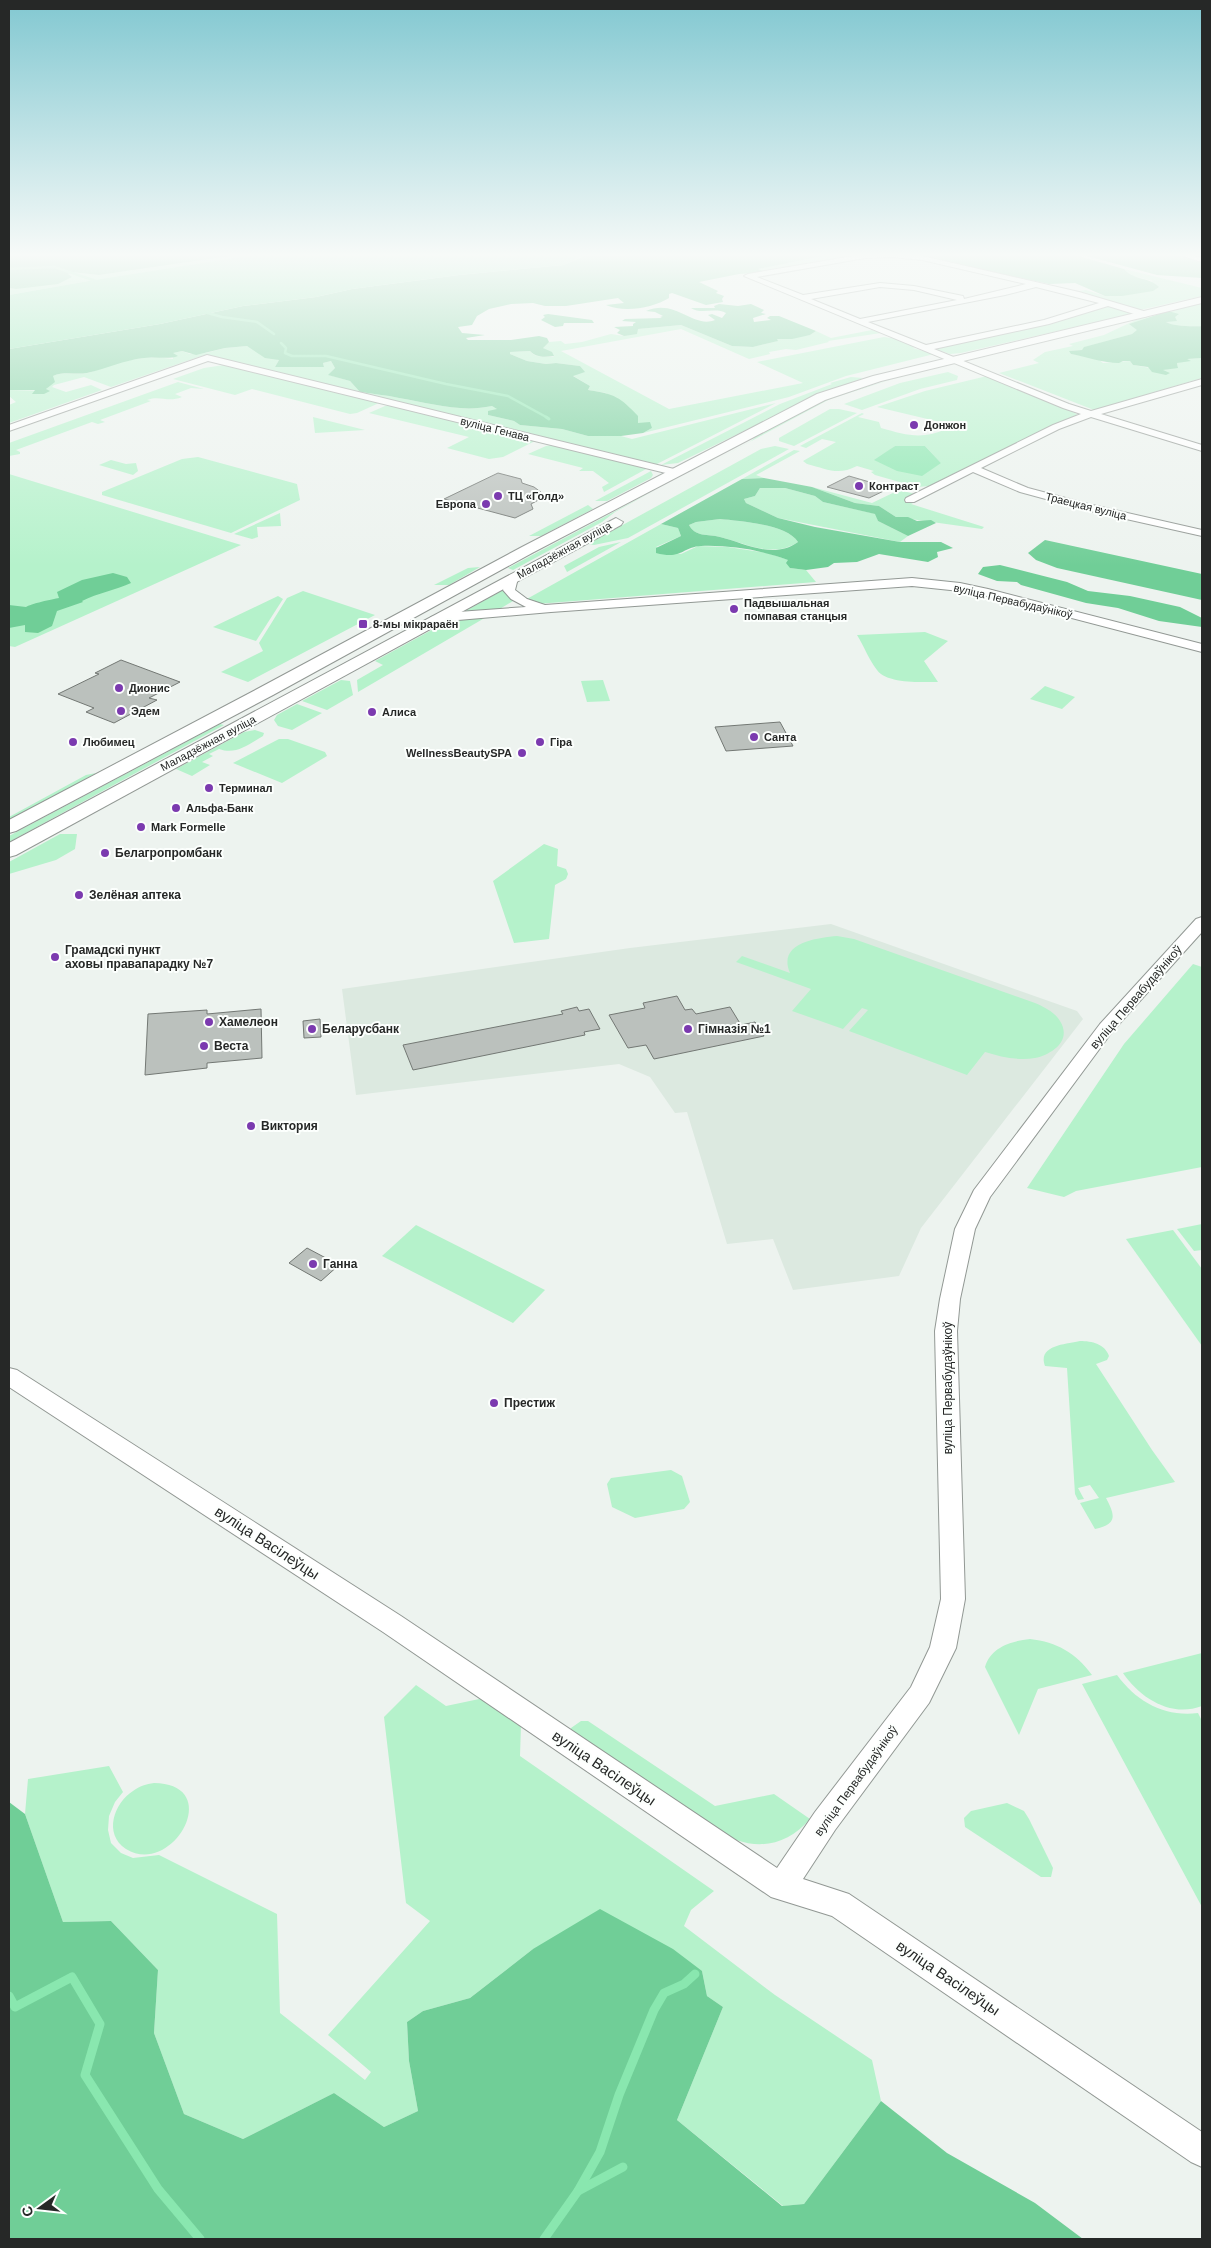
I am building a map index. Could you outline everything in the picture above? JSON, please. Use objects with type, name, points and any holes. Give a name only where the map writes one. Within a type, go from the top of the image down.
[{"type":"main road","name":"Маладзёжная вуліца","points":[[9,827],[674,472],[800,408],[836,391],[877,378],[963,357]]},
{"type":"main road","name":"Маладзёжная вуліца","points":[[772,437],[833,404],[858,394],[894,382],[999,357]]},
{"type":"main road","name":"вуліца Генава","points":[[674,472],[697,478]]},
{"type":"main road","name":"Маладзёжная вуліца","points":[[9,851],[627,516]]},
{"type":"street","points":[[949,357],[1090,414],[1202,448]]},
{"type":"street","name":"вуліца Генава","points":[[52,413],[207,358],[674,472]]},
{"type":"street","points":[[9,435],[218,361]]},
{"type":"street","points":[[910,500],[1056,427],[1090,414],[1202,382]]},
{"type":"street","points":[[9,428],[52,413],[62,416]]},
{"type":"street","name":"Траецкая вуліца","points":[[974,469],[1033,493],[1202,533]]},
{"type":"street","name":"вуліца Первабудаўнікоў","points":[[512,578],[509,590],[512,595],[532,605],[551,608]]},
{"type":"street","name":"вуліца Первабудаўнікоў","points":[[435,620],[458,616],[551,608],[886,583],[937,584],[988,592],[1202,648]]},
{"type":"street","name":"вуліца Первабудаўнікоў","points":[[781,1887],[825,1821],[920,1695],[943,1648],[953,1598],[946,1331],[950,1299],[965,1229],[980,1195],[1106,1028],[1202,922]]},
{"type":"street","name":"вуліца Васілеўцы","points":[[9,1376],[392,1624],[781,1887],[840,1904],[1202,2151]]},
{"type":"shaded area","points":[[9,357],[174,357],[137,359],[87,373],[66,373],[53,376],[55,382],[46,389],[50,391],[44,394],[32,394],[35,390],[9,390]]},
{"type":"shaded area","points":[[173,357],[198,357],[111,387],[84,377],[54,385],[52,387],[66,392],[91,385],[102,390],[9,423],[9,405],[16,402],[9,396],[9,390],[49,391],[46,390],[53,376],[66,373],[88,373],[110,365],[141,358],[173,359]]},
{"type":"shaded area","points":[[212,357],[272,357],[279,360],[275,367],[324,367],[323,363],[331,361],[335,368],[329,375],[350,381],[360,392],[457,408],[492,406],[498,409],[488,415],[514,421],[520,425],[562,429],[588,436],[621,436],[632,439],[776,403],[655,465]]},
{"type":"shaded area","points":[[263,357],[517,357],[527,361],[546,364],[556,363],[580,366],[585,372],[573,376],[590,386],[588,390],[616,397],[638,416],[638,423],[650,422],[652,428],[643,433],[621,436],[588,436],[562,429],[520,425],[514,421],[488,415],[488,411],[497,409],[492,406],[457,408],[360,392],[350,381],[328,375],[335,368],[331,361],[323,363],[324,367],[275,367],[279,360]]},
{"type":"shaded area","points":[[517,357],[572,357],[669,409],[803,383],[757,362],[783,357],[922,357],[846,376],[789,397],[643,433],[652,428],[638,423],[606,393],[588,390],[590,386],[572,375],[584,372],[580,366],[556,363],[546,364],[527,361]]},
{"type":"shaded area","points":[[1038,357],[1090,357],[1097,358],[1103,363],[1130,361],[1133,365],[1162,370],[1178,367],[1177,363],[1186,359],[1202,358],[1202,378],[1094,410],[999,373],[1039,363],[1033,360]]},
{"type":"shaded area","points":[[1084,357],[1202,357],[1187,359],[1191,361],[1177,363],[1178,368],[1163,370],[1170,373],[1166,375],[1152,372],[1148,367],[1133,365],[1130,361],[1119,363]]},
{"type":"shaded area","points":[[224,365],[379,403],[357,413],[350,414],[252,389],[235,395],[173,379],[204,368]]},
{"type":"shaded area","points":[[948,372],[958,376],[957,380],[920,389],[862,410],[844,404],[900,383]]},
{"type":"shaded area","points":[[987,376],[1077,414],[1075,417],[1052,425],[930,486],[917,487],[875,475],[871,472],[874,471],[857,466],[844,471],[832,471],[807,464],[803,461],[836,442],[822,439],[806,448],[800,446],[862,413],[864,414],[858,417],[879,422],[881,428],[906,434],[929,434],[946,429],[940,422],[877,407],[925,391]],"holes":[[[895,446],[925,446],[941,463],[886,453]]]},
{"type":"shaded area","points":[[851,377],[863,378],[806,401],[678,463],[661,465],[780,404],[832,384],[830,383]]},
{"type":"shaded area","points":[[899,377],[830,399],[710,463],[751,441],[760,433],[826,399]]},
{"type":"shaded area","points":[[178,382],[204,389],[191,388],[175,394],[182,397],[177,399],[156,398],[147,400],[151,401],[100,420],[105,422],[98,424],[92,422],[16,450],[20,454],[9,456],[9,443]]},
{"type":"shaded area","points":[[385,406],[392,406],[535,441],[503,457],[489,459],[447,448],[469,437],[369,413]]},
{"type":"shaded area","points":[[830,409],[857,413],[794,446],[779,441],[779,438]]},
{"type":"shaded area","points":[[313,417],[365,430],[315,433]]},
{"type":"shaded area","points":[[552,445],[648,468],[604,492],[602,487],[609,483],[593,471],[579,471],[583,468],[528,454]]},
{"type":"shaded area","points":[[775,446],[789,449],[628,538],[594,545],[588,544],[761,449]]},
{"type":"shaded area","points":[[895,446],[925,446],[941,463],[922,476],[897,471],[874,460]]},
{"type":"shaded area","points":[[794,450],[800,451],[756,475],[764,478],[742,479]]},
{"type":"shaded area","points":[[198,457],[297,484],[300,500],[231,533],[102,495],[102,492],[182,459]]},
{"type":"shaded area","points":[[111,460],[126,464],[136,463],[138,471],[133,475],[99,465]]},
{"type":"shaded area","points":[[651,471],[653,475],[651,478],[607,501],[595,501]]},
{"type":"shaded area","points":[[9,474],[241,545],[15,647],[9,646]]},
{"type":"shaded area","points":[[764,478],[812,487],[855,503],[879,506],[896,517],[908,517],[917,521],[931,520],[936,523],[908,536],[878,521],[875,514],[823,502],[815,496],[785,488],[760,488],[755,496],[744,499],[746,503],[778,518],[815,527],[900,542],[941,542],[953,548],[937,552],[938,557],[928,562],[879,554],[857,562],[834,563],[828,567],[806,570],[790,568],[786,563],[788,560],[778,556],[734,547],[701,546],[671,555],[656,553],[656,548],[681,536],[678,528],[661,524],[742,479]],"holes":[[[720,519],[750,522],[773,527],[784,531],[798,542],[779,550],[769,550],[698,533],[689,525],[696,522]]]},
{"type":"shaded area","points":[[812,487],[872,503],[899,490],[915,494],[905,500],[913,503],[911,504],[984,527],[982,529],[896,517],[879,506],[855,503]]},
{"type":"shaded area","points":[[760,488],[785,488],[815,496],[823,502],[876,514],[878,521],[908,536],[900,542],[778,518],[746,503],[744,499],[755,496]]},
{"type":"shaded area","points":[[657,489],[615,512],[602,522],[513,570],[508,568]]},
{"type":"shaded area","points":[[588,505],[593,509],[541,536],[529,536]]},
{"type":"shaded area","points":[[280,513],[281,526],[257,527],[258,537],[252,539],[234,534]]},
{"type":"shaded area","points":[[720,519],[750,522],[773,527],[784,531],[798,542],[778,549],[759,548],[698,533],[689,525],[696,522]]},
{"type":"shaded area","points":[[661,524],[678,528],[681,536],[656,547],[681,554],[698,546],[728,547],[767,553],[789,560],[790,568],[806,570],[816,582],[537,604],[525,600]]},
{"type":"shaded area","points":[[1045,540],[1202,574],[1202,600],[1057,568],[1036,560],[1028,553]]},
{"type":"shaded area","points":[[621,542],[567,572],[564,566],[599,547]]},
{"type":"shaded area","points":[[1000,565],[1067,582],[1088,591],[1130,596],[1180,607],[1202,618],[1202,627],[1159,621],[1118,608],[1086,603],[1021,585],[1017,582],[997,581],[978,574],[983,567]]},
{"type":"shaded area","points":[[480,567],[449,585],[434,585],[468,568]]},
{"type":"shaded area","points":[[113,573],[127,577],[131,583],[57,611],[52,626],[38,633],[25,632],[25,625],[9,628],[9,605],[26,607],[59,598],[57,592],[82,580]]},
{"type":"shaded area","points":[[503,590],[513,601],[498,610],[462,613]]},
{"type":"shaded area","points":[[303,591],[375,615],[248,682],[221,672],[263,651],[259,643],[287,598]]},
{"type":"shaded area","points":[[278,596],[283,599],[256,641],[213,627]]},
{"type":"shaded area","points":[[488,616],[358,692],[357,680],[383,665],[375,661],[450,620]]},
{"type":"shaded area","points":[[925,632],[948,641],[924,661],[938,682],[896,680],[882,675],[874,666],[857,635]]},
{"type":"shaded area","points":[[341,680],[350,681],[353,695],[327,710],[302,701]]},
{"type":"shaded area","points":[[603,680],[610,701],[587,702],[581,681]]},
{"type":"shaded area","points":[[1045,686],[1075,697],[1062,709],[1030,699]]},
{"type":"shaded area","points":[[297,704],[322,713],[292,730],[278,726],[274,720],[277,715]]},
{"type":"shaded area","points":[[220,724],[224,725],[9,842],[9,836]]},
{"type":"shaded area","points":[[255,730],[264,733],[263,736],[247,746],[236,750],[225,751],[219,749],[209,754],[213,756],[202,762],[210,765],[192,776],[176,769],[244,732]]},
{"type":"shaded area","points":[[279,739],[288,739],[325,752],[327,756],[282,783],[233,763]]},
{"type":"shaded area","points":[[96,773],[9,823],[9,817],[86,775]]},
{"type":"shaded area","points":[[60,834],[77,834],[75,849],[56,860],[9,874],[9,862]]},
{"type":"shaded area","points":[[544,844],[558,849],[557,866],[566,869],[568,874],[566,879],[555,885],[549,939],[514,943],[493,881]]},
{"type":"shaded area","points":[[831,924],[1077,1011],[1083,1019],[921,1228],[899,1276],[793,1290],[773,1239],[727,1244],[687,1112],[675,1113],[650,1077],[619,1064],[356,1095],[342,989],[630,948]]},
{"type":"shaded area","points":[[837,936],[854,939],[1046,1008],[1060,1021],[1064,1034],[1062,1040],[1054,1050],[1035,1058],[1010,1058],[985,1052],[967,1075],[849,1031],[868,1010],[862,1008],[843,1029],[792,1011],[811,989],[736,962],[742,956],[790,973],[787,963],[789,955],[794,949],[809,941]]},
{"type":"shaded area","points":[[1193,964],[1202,967],[1202,1167],[1076,1191],[1064,1197],[1027,1188],[1124,1044]]},
{"type":"shaded area","points":[[1202,1224],[1202,1250],[1194,1251],[1177,1229]]},
{"type":"shaded area","points":[[416,1225],[545,1290],[513,1323],[382,1256]]},
{"type":"shaded area","points":[[1173,1230],[1202,1269],[1202,1346],[1126,1239]]},
{"type":"shaded area","points":[[1080,1341],[1098,1344],[1107,1352],[1109,1356],[1107,1360],[1096,1364],[1175,1482],[1106,1498],[1113,1514],[1111,1521],[1095,1529],[1080,1503],[1099,1498],[1090,1485],[1078,1488],[1084,1499],[1078,1500],[1075,1494],[1067,1368],[1045,1366],[1044,1359],[1045,1354],[1055,1347]]},
{"type":"shaded area","points":[[671,1470],[682,1476],[690,1502],[684,1509],[635,1518],[612,1507],[607,1484],[611,1478]]},
{"type":"shaded area","points":[[1030,1639],[1049,1643],[1065,1650],[1086,1667],[1092,1675],[1038,1689],[1019,1735],[985,1667],[992,1654],[1003,1646],[1016,1641]]},
{"type":"shaded area","points":[[1202,1653],[1202,1706],[1179,1709],[1157,1703],[1147,1698],[1123,1673]]},
{"type":"shaded area","points":[[1117,1675],[1133,1693],[1152,1706],[1174,1713],[1198,1713],[1202,1721],[1202,1907],[1082,1684]]},
{"type":"shaded area","points":[[416,1685],[446,1706],[484,1698],[521,1724],[520,1756],[714,1891],[691,1910],[684,1926],[775,1995],[872,2060],[881,2101],[804,2204],[783,2206],[677,2120],[723,2007],[707,1996],[702,1971],[533,1949],[470,1998],[423,2011],[407,2022],[409,2061],[418,2111],[384,2127],[334,2093],[243,2139],[184,2114],[154,2033],[158,1970],[111,1921],[63,1922],[25,1814],[28,1779],[109,1766],[123,1792],[115,1802],[109,1816],[108,1830],[111,1843],[121,1853],[133,1858],[159,1855],[277,1914],[280,2013],[365,2080],[371,2072],[328,2035],[430,1921],[406,1903],[384,1717]]},
{"type":"shaded area","points":[[581,1721],[588,1721],[715,1806],[774,1794],[810,1819],[794,1833],[776,1842],[757,1844],[736,1840],[636,1779],[571,1732],[571,1728]]},
{"type":"shaded area","points":[[154,1783],[175,1787],[186,1798],[189,1812],[184,1827],[174,1841],[160,1851],[143,1855],[126,1849],[119,1843],[113,1827],[114,1819],[116,1811],[126,1796],[141,1787]]},
{"type":"shaded area","points":[[9,1802],[25,1814],[63,1922],[111,1921],[158,1970],[154,2033],[184,2114],[243,2139],[334,2093],[384,2127],[418,2111],[409,2061],[407,2022],[423,2011],[470,1998],[533,1949],[600,1909],[673,1949],[702,1971],[707,1996],[723,2007],[677,2120],[782,2206],[804,2204],[881,2101],[947,2153],[1035,2203],[1083,2239],[9,2239]]},
{"type":"shaded area","points":[[1007,1803],[1024,1811],[1029,1819],[1053,1868],[1051,1877],[1041,1877],[965,1827],[964,1818],[971,1811]]},
{"type":"building","name":"ТЦ «Голд»","points":[[498,473],[521,479],[522,483],[534,487],[546,496],[531,504],[533,509],[515,518],[444,499]]},
{"type":"building","name":"Контраст","points":[[849,476],[890,488],[869,498],[827,487]]},
{"type":"building","name":"Дионис","points":[[121,660],[180,682],[149,698],[157,700],[114,723],[86,712],[94,708],[58,694],[99,674],[95,673]]},
{"type":"building","name":"Санта","points":[[780,722],[793,746],[726,751],[715,727]]},
{"type":"building","points":[[677,996],[685,1010],[692,1009],[696,1014],[730,1007],[741,1025],[755,1022],[764,1036],[654,1059],[646,1045],[628,1048],[609,1015],[645,1008],[643,1003]]},
{"type":"building","points":[[577,1007],[579,1011],[589,1009],[600,1029],[584,1032],[585,1035],[413,1070],[403,1045],[563,1014],[561,1011]]},
{"type":"building","name":"Веста","points":[[261,1009],[262,1058],[207,1063],[207,1068],[145,1075],[148,1014],[207,1010],[207,1014]]},
{"type":"building","name":"Беларусбанк","points":[[320,1019],[321,1037],[304,1038],[303,1021]]},
{"type":"building","name":"Ганна","points":[[307,1248],[339,1265],[321,1281],[289,1263]]},
{"type":"waterway","points":[[330,357],[446,384],[508,396],[548,418]]},
{"type":"waterway","points":[[578,2191],[600,2152],[619,2095],[654,2010],[664,1993],[684,1984],[695,1974]]},
{"type":"waterway","points":[[9,1996],[15,2007],[72,1977],[100,2024],[85,2075],[158,2189],[200,2239]]},
{"type":"waterway","points":[[578,2191],[623,2167]]},
{"type":"waterway","points":[[544,2239],[578,2191]]},
{"type":"place","name":"Донжон","points":[[914,425]]},
{"type":"place","name":"Контраст","points":[[859,486]]},
{"type":"place","name":"ТЦ «Голд»","points":[[498,496]]},
{"type":"place","name":"Европа","points":[[486,504]]},
{"type":"place","name":"Падвышальная помпавая станцыя","points":[[734,609]]},
{"type":"place","name":"8-мы мікрараён","points":[[363,624]]},
{"type":"place","name":"Дионис","points":[[119,688]]},
{"type":"place","name":"Эдем","points":[[121,711]]},
{"type":"place","name":"Алиса","points":[[372,712]]},
{"type":"place","name":"Санта","points":[[754,737]]},
{"type":"place","name":"Любимец","points":[[73,742]]},
{"type":"place","name":"Гіра","points":[[540,742]]},
{"type":"place","name":"WellnessBeautySPA","points":[[522,753]]},
{"type":"place","name":"Терминал","points":[[209,788]]},
{"type":"place","name":"Альфа-Банк","points":[[176,808]]},
{"type":"place","name":"Mark Formelle","points":[[141,827]]},
{"type":"place","name":"Белагропромбанк","points":[[105,853]]},
{"type":"place","name":"Зелёная аптека","points":[[79,895]]},
{"type":"place","name":"Грамадскі пункт аховы правапарадку №7","points":[[55,957]]},
{"type":"place","name":"Хамелеон","points":[[209,1022]]},
{"type":"place","name":"Беларусбанк","points":[[312,1029]]},
{"type":"place","name":"Гімназія №1","points":[[688,1029]]},
{"type":"place","name":"Веста","points":[[204,1046]]},
{"type":"place","name":"Виктория","points":[[251,1126]]},
{"type":"place","name":"Ганна","points":[[313,1264]]},
{"type":"place","name":"Престиж","points":[[494,1403]]}]
